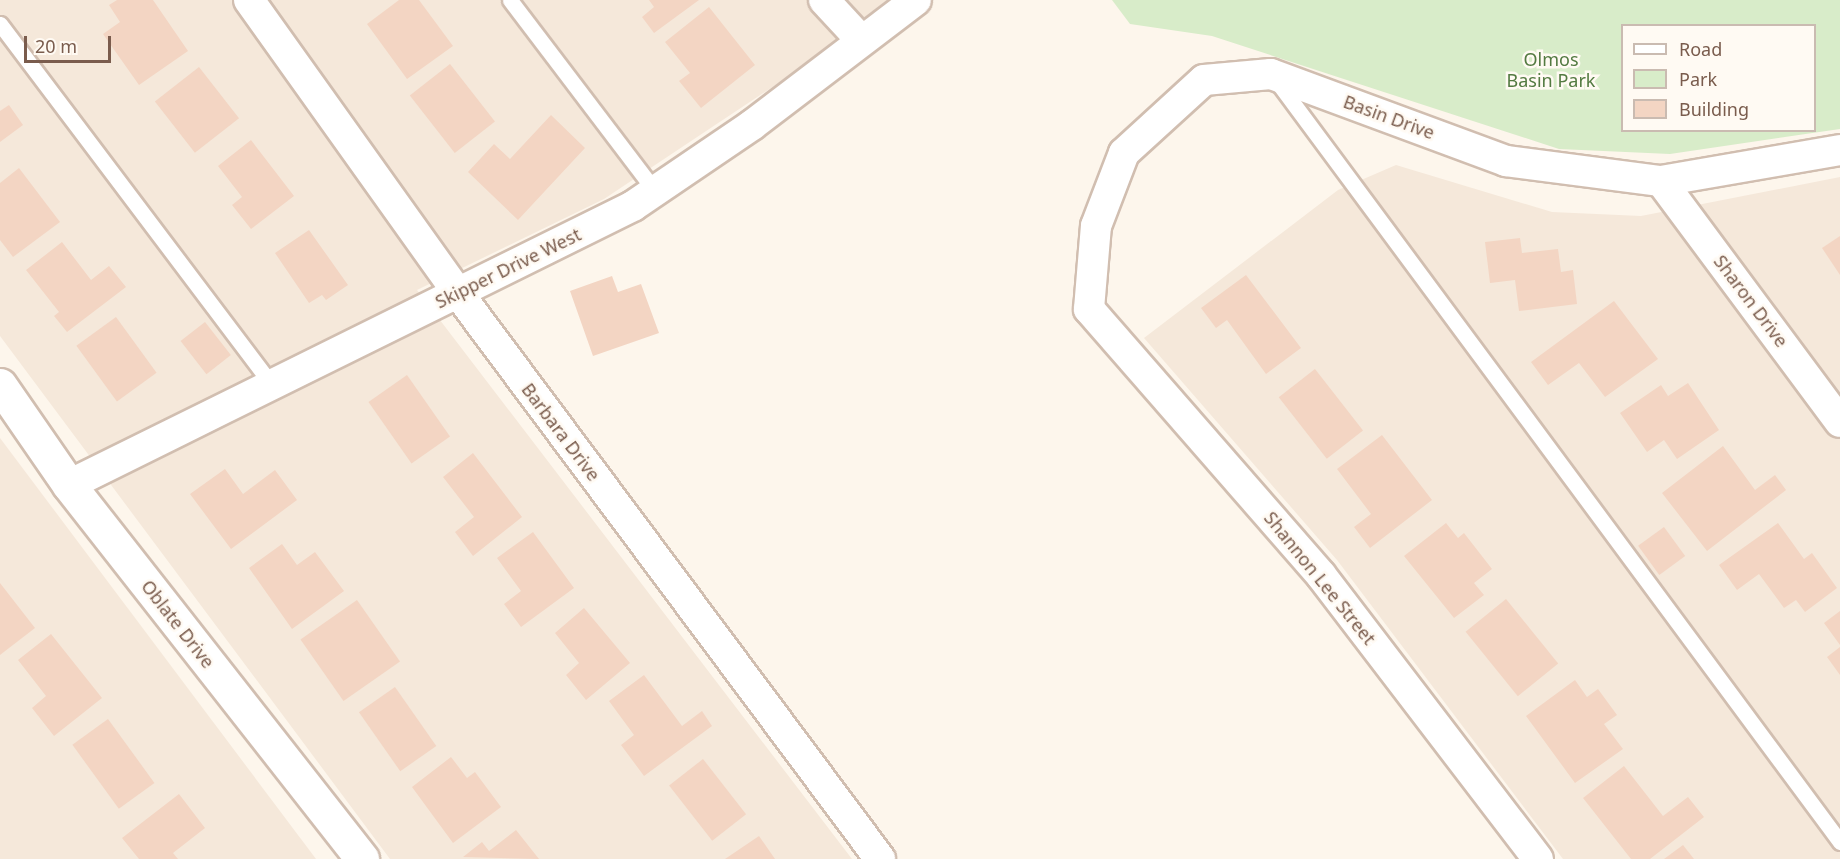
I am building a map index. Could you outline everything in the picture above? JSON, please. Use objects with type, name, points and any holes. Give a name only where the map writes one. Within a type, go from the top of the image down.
[{"type":"street","name":"Barbara Drive","points":[[249,0],[458,293],[880,859]]},
{"type":"street","points":[[824,0],[861,40]]},
{"type":"street","name":"Skipper Drive West","points":[[69,485],[458,293],[655,191],[752,125],[916,0]]},
{"type":"street","name":"Basin Drive","points":[[1089,309],[1096,226],[1124,153],[1204,80],[1271,74],[1506,161],[1661,181],[1840,150]]},
{"type":"street","name":"Sharon Drive","points":[[1661,181],[1840,422]]},
{"type":"street","name":"Shannon Lee Street","points":[[1089,309],[1322,575],[1538,859]]},
{"type":"street","name":"Oblate Drive","points":[[0,385],[69,485],[362,859]]},
{"type":"lane","points":[[510,0],[655,191]]},
{"type":"lane","points":[[0,24],[272,385]]},
{"type":"lane","points":[[1271,74],[1840,842]]},
{"type":"shaded area","points":[[0,0],[887,0],[789,76],[604,199],[417,290],[852,859],[390,859],[0,336]]},
{"type":"shaded area","points":[[1396,165],[1552,212],[1641,216],[1840,177],[1840,859],[1563,859],[1337,560],[1144,338],[1338,190]]},
{"type":"shaded area","points":[[0,438],[316,859],[0,859]]},
{"type":"green space","name":"Olmos Basin Park","points":[[1112,0],[1840,0],[1840,129],[1670,154],[1559,149],[1212,36],[1130,24]]},
{"type":"building","points":[[117,0],[153,0],[188,51],[139,85],[103,34],[120,22],[109,5]]},
{"type":"building","points":[[399,0],[419,0],[453,46],[407,79],[367,24]]},
{"type":"building","points":[[649,0],[699,0],[654,33],[642,17],[654,7]]},
{"type":"building","points":[[709,7],[755,65],[701,108],[679,81],[690,73],[665,42]]},
{"type":"building","points":[[450,64],[495,122],[455,153],[410,95]]},
{"type":"building","points":[[199,67],[239,118],[195,153],[155,101]]},
{"type":"building","points":[[9,105],[23,125],[0,142],[0,111]]},
{"type":"building","points":[[551,115],[585,148],[518,220],[468,172],[494,144],[510,159]]},
{"type":"building","points":[[251,140],[294,196],[251,229],[232,205],[242,197],[218,166]]},
{"type":"building","points":[[19,168],[60,222],[13,257],[0,240],[0,183]]},
{"type":"building","points":[[309,230],[348,285],[326,300],[322,295],[309,303],[275,253]]},
{"type":"building","points":[[1840,236],[1840,275],[1822,248]]},
{"type":"building","points":[[1520,238],[1522,253],[1558,249],[1561,272],[1573,270],[1577,304],[1519,311],[1515,280],[1490,283],[1485,242]]},
{"type":"building","points":[[62,242],[91,280],[109,266],[126,287],[67,332],[54,316],[59,312],[26,270]]},
{"type":"building","points":[[1246,275],[1301,348],[1266,374],[1227,320],[1216,328],[1201,308]]},
{"type":"building","points":[[612,276],[618,292],[641,284],[659,333],[593,356],[570,291]]},
{"type":"building","points":[[1614,301],[1658,359],[1605,397],[1579,363],[1548,385],[1531,362]]},
{"type":"building","points":[[116,317],[157,373],[117,402],[76,346]]},
{"type":"building","points":[[205,322],[231,355],[206,374],[181,341]]},
{"type":"building","points":[[1315,369],[1363,430],[1327,459],[1279,397]]},
{"type":"building","points":[[407,375],[450,436],[412,463],[368,402]]},
{"type":"building","points":[[1688,383],[1719,430],[1677,459],[1664,440],[1647,452],[1620,413],[1661,385],[1668,396]]},
{"type":"building","points":[[1382,435],[1432,500],[1370,548],[1354,527],[1371,514],[1337,469]]},
{"type":"building","points":[[1723,446],[1755,490],[1775,475],[1786,490],[1707,551],[1662,493]]},
{"type":"building","points":[[473,453],[522,517],[473,556],[455,532],[474,517],[443,477]]},
{"type":"building","points":[[225,469],[243,494],[275,470],[297,500],[231,549],[190,494]]},
{"type":"building","points":[[1446,523],[1458,538],[1464,533],[1492,569],[1474,583],[1484,595],[1454,618],[1404,556]]},
{"type":"building","points":[[1778,523],[1804,559],[1812,553],[1837,588],[1805,612],[1796,600],[1784,608],[1759,574],[1737,590],[1719,565]]},
{"type":"building","points":[[1664,527],[1685,556],[1659,575],[1638,546]]},
{"type":"building","points":[[533,532],[574,588],[521,627],[504,604],[521,591],[497,558]]},
{"type":"building","points":[[282,544],[297,565],[315,552],[344,591],[292,629],[249,568]]},
{"type":"building","points":[[0,583],[35,628],[0,655]]},
{"type":"building","points":[[1506,599],[1558,664],[1518,696],[1466,632]]},
{"type":"building","points":[[357,600],[400,661],[343,701],[300,640]]},
{"type":"building","points":[[584,608],[630,663],[586,700],[566,675],[579,663],[555,633]]},
{"type":"building","points":[[1840,611],[1840,645],[1824,623]]},
{"type":"building","points":[[51,634],[102,698],[54,736],[32,708],[46,696],[18,660]]},
{"type":"building","points":[[1840,647],[1840,675],[1827,657]]},
{"type":"building","points":[[644,675],[682,726],[702,711],[712,726],[644,776],[621,745],[634,735],[609,701]]},
{"type":"building","points":[[1575,680],[1587,697],[1598,689],[1617,715],[1604,724],[1623,749],[1575,783],[1526,716]]},
{"type":"building","points":[[395,687],[436,746],[400,771],[359,712]]},
{"type":"building","points":[[108,719],[154,783],[119,809],[72,745]]},
{"type":"building","points":[[451,757],[467,778],[475,772],[501,807],[453,843],[412,787]]},
{"type":"building","points":[[703,759],[746,814],[712,841],[669,785]]},
{"type":"building","points":[[1624,766],[1663,816],[1688,797],[1704,817],[1650,859],[1631,859],[1583,798]]},
{"type":"building","points":[[179,794],[205,828],[173,853],[178,859],[139,859],[122,838]]},
{"type":"building","points":[[516,830],[539,859],[463,857],[482,842],[489,851]]},
{"type":"building","points":[[759,836],[775,859],[725,859]]},
{"type":"building","points":[[1683,845],[1694,859],[1664,859]]}]
